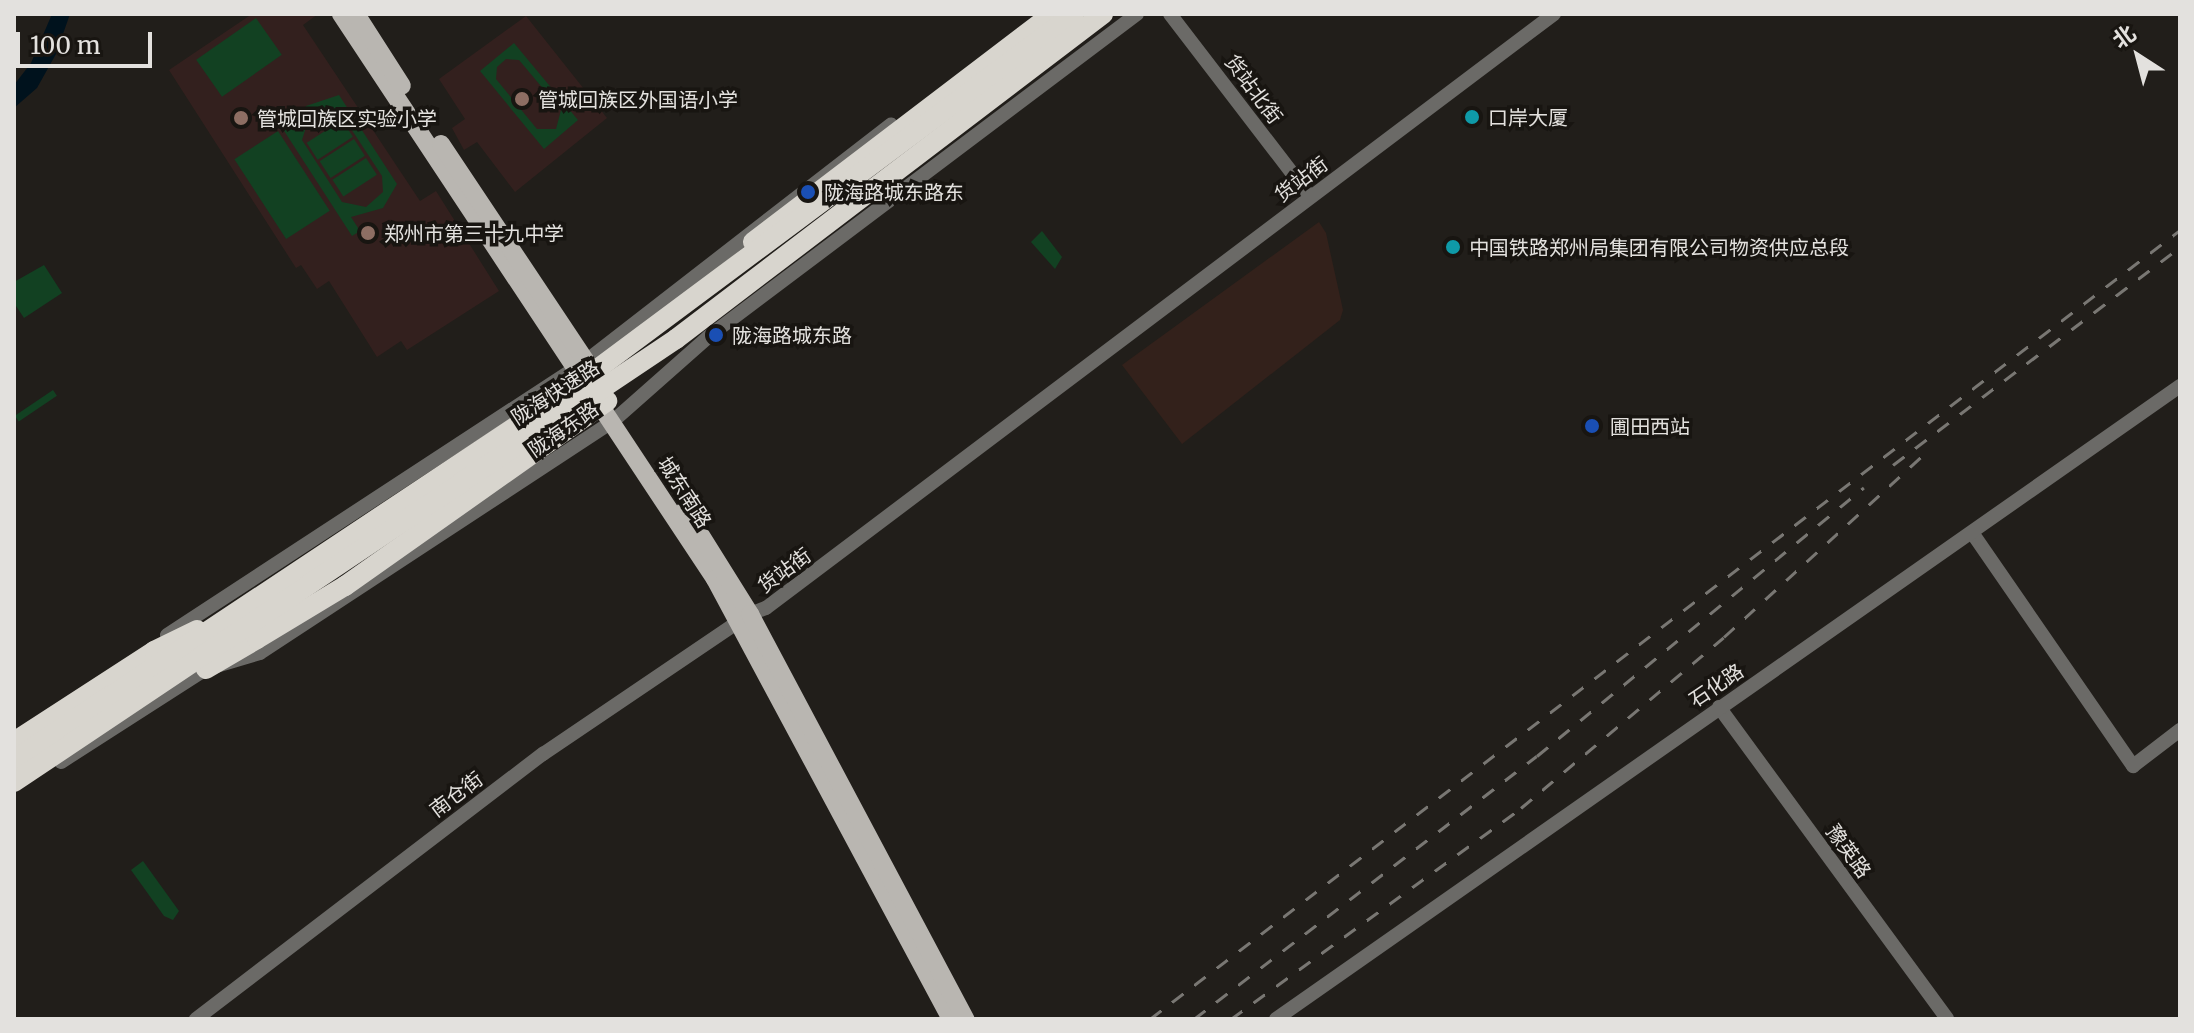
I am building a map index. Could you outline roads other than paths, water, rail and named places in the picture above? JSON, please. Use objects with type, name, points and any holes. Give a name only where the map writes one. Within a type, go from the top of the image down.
[{"type":"highway","points":[[711,288],[729,263],[783,217],[1052,14]]},
{"type":"highway","name":"陇海快速路","points":[[14,760],[557,399],[711,288],[1074,14]]},
{"type":"highway","name":"陇海快速路","points":[[14,782],[616,381],[1103,14]]},
{"type":"highway","points":[[206,669],[345,586],[570,431],[679,345],[732,295]]},
{"type":"highway","points":[[14,742],[154,651],[247,606]]},
{"type":"main road","name":"城东南路","points":[[341,14],[616,417],[745,618],[965,1019]]},
{"type":"main road","name":"城东南路","points":[[356,14],[580,365]]},
{"type":"main road","name":"城东南路","points":[[745,618],[951,1019]]},
{"type":"street","points":[[14,733],[356,516],[580,365],[714,267],[781,206],[1039,14]]},
{"type":"street","name":"陇海东路","points":[[14,793],[206,669],[260,653],[616,417],[708,337],[1137,14]]},
{"type":"street","name":"货站北街","points":[[1170,14],[1305,190]]},
{"type":"street","name":"货站街","points":[[745,618],[1539,14]]},
{"type":"street","name":"货站街","points":[[745,618],[766,608],[1554,14]]},
{"type":"street","name":"石化路","points":[[1276,1019],[1719,707],[1973,534],[2180,386]]},
{"type":"street","points":[[1973,534],[2133,766],[2180,730]]},
{"type":"street","name":"南仓街","points":[[196,1019],[543,754],[745,618]]},
{"type":"street","name":"豫英路","points":[[1719,707],[1947,1019]]},
{"type":"water","points":[[52,14],[70,14],[56,54],[37,88],[14,108],[14,85],[31,63]]},
{"type":"railway","points":[[1150,1019],[2180,230]]},
{"type":"railway","points":[[1893,465],[2180,247]]},
{"type":"railway","points":[[1231,1019],[1521,808],[1724,637],[1921,457]]},
{"type":"railway","points":[[1194,1019],[1537,756],[1864,487]]},
{"type":"place","name":"管城回族区外国语小学","points":[[522,99]]},
{"type":"place","name":"口岸大厦","points":[[1472,117]]},
{"type":"place","name":"管城回族区实验小学","points":[[241,118]]},
{"type":"place","name":"陇海路城东路东","points":[[808,192]]},
{"type":"place","name":"郑州市第三十九中学","points":[[368,233]]},
{"type":"place","name":"中国铁路郑州局集团有限公司物资供应总段","points":[[1453,247]]},
{"type":"place","name":"陇海路城东路","points":[[716,335]]},
{"type":"place","name":"圃田西站","points":[[1592,426]]}]
